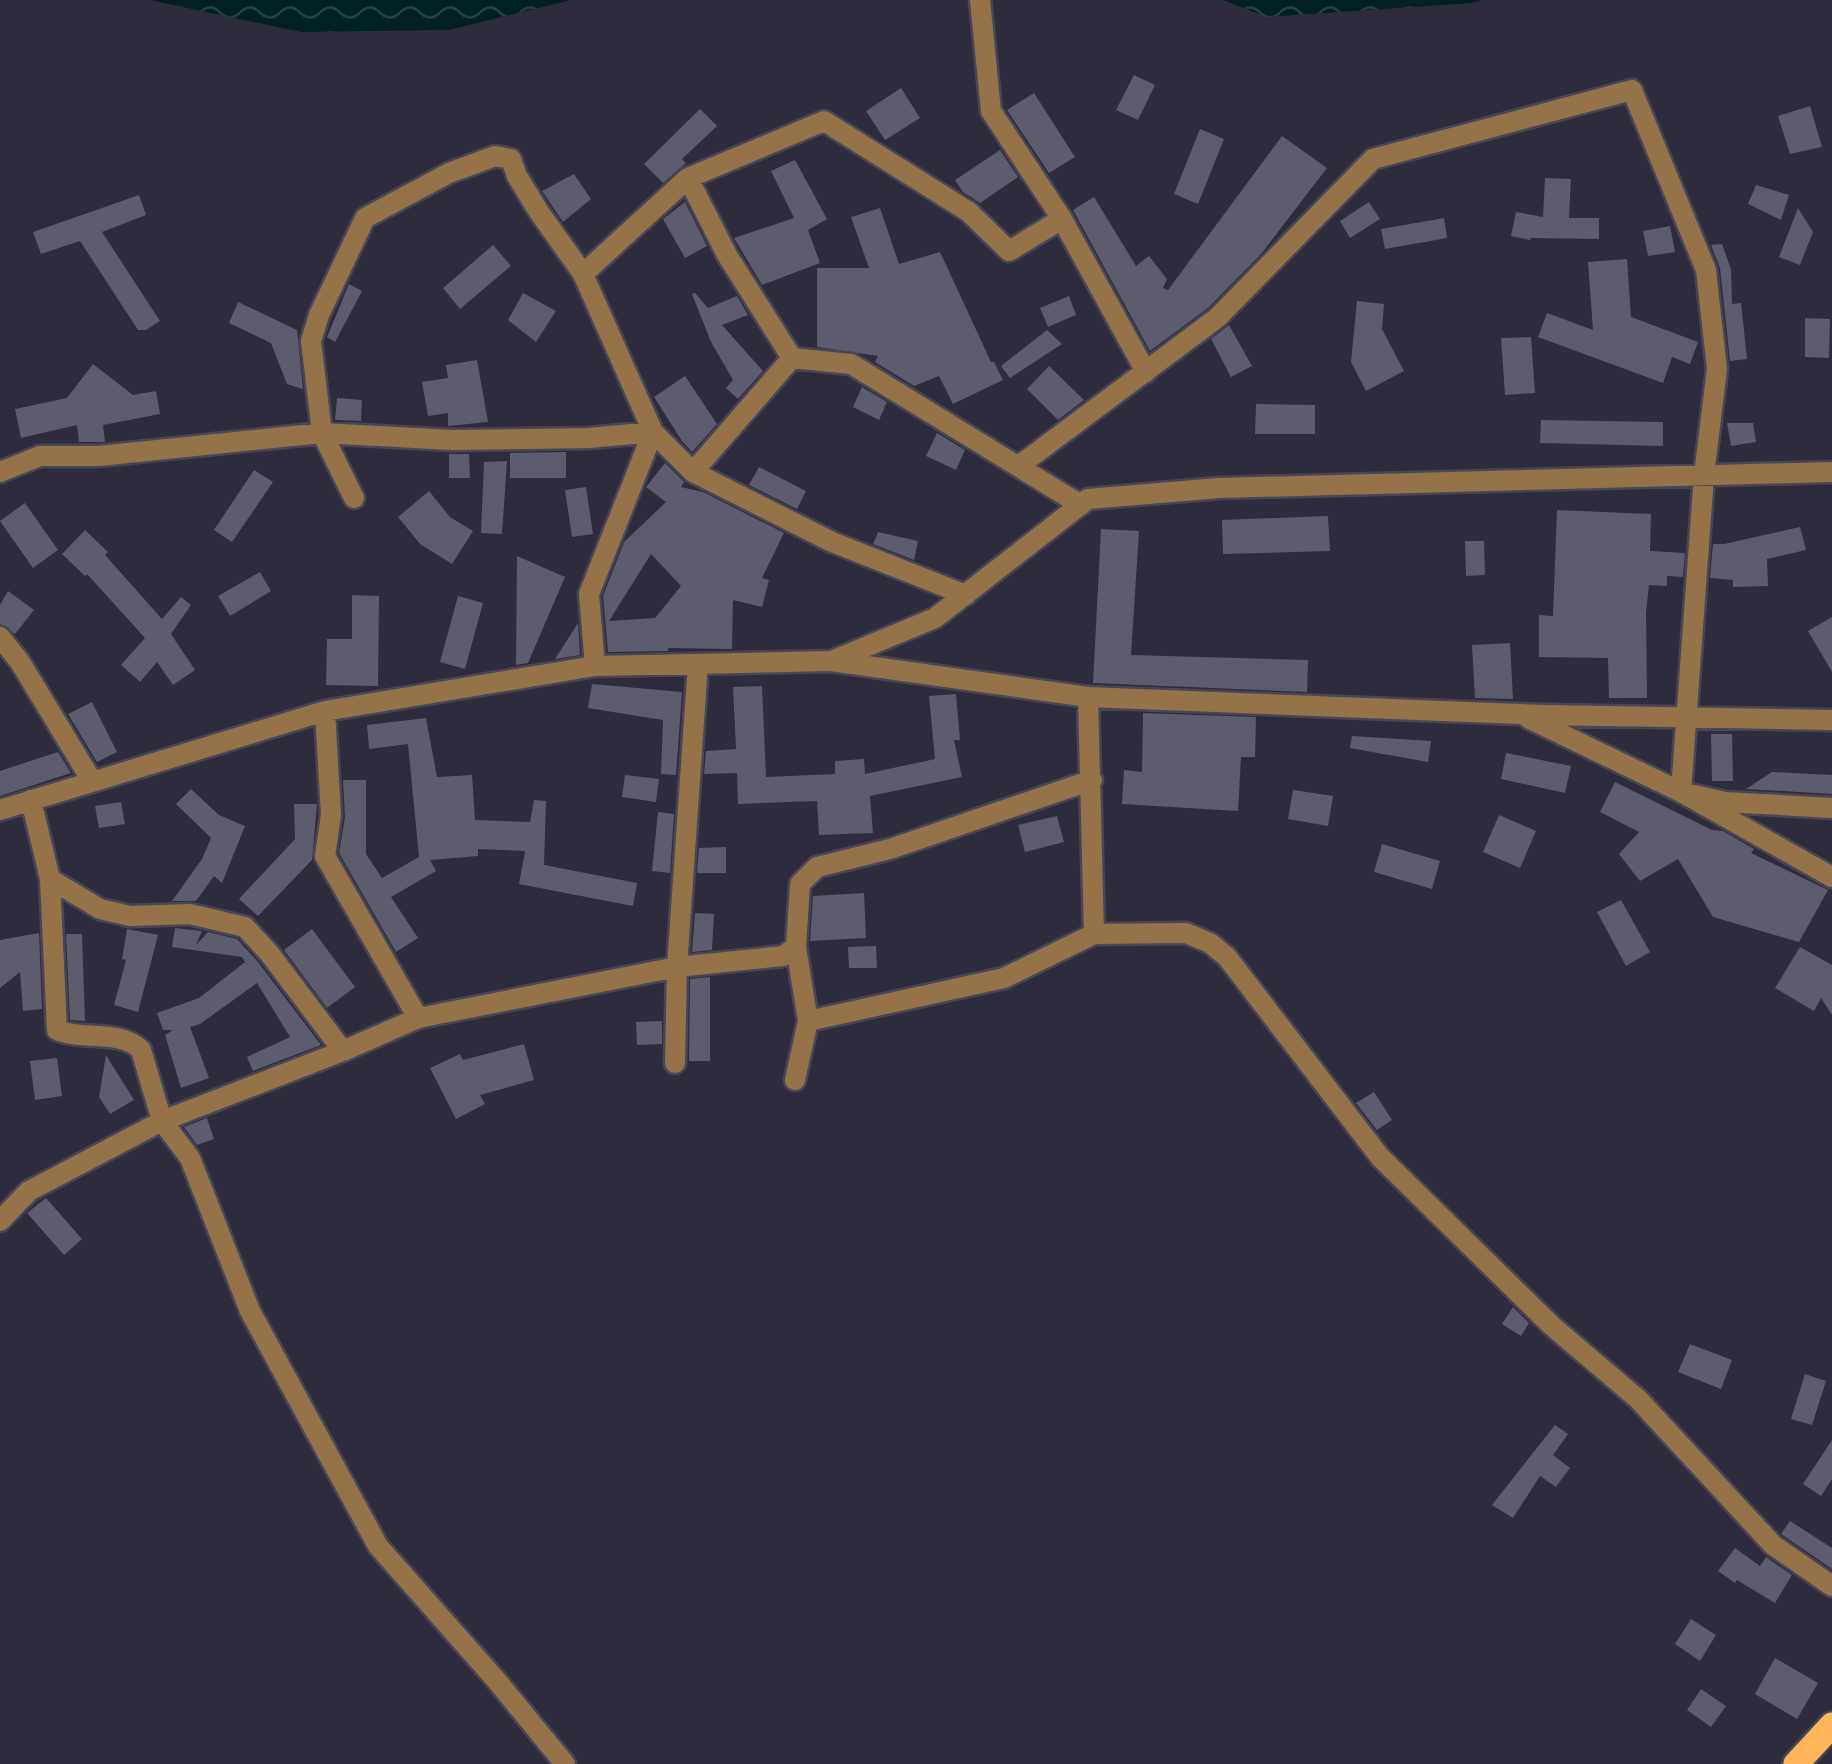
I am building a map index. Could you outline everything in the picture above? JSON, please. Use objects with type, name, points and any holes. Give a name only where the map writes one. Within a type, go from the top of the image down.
[{"type":"main road","points":[[1812,1755],[1832,1725]]},
{"type":"street","points":[[980,0],[991,110],[1062,219],[1146,372]]},
{"type":"street","points":[[1020,464],[1217,318],[1373,160],[1632,90],[1706,270],[1717,369],[1704,475],[1681,792]]},
{"type":"street","points":[[583,274],[688,178],[824,121],[970,212],[1009,251],[1062,219]]},
{"type":"street","points":[[354,498],[322,432],[311,341],[319,315],[365,218],[449,172],[495,156],[512,158],[517,176],[539,212],[583,274],[653,432],[694,472],[832,542],[966,595]]},
{"type":"street","points":[[688,178],[726,255],[792,358]]},
{"type":"street","points":[[792,358],[851,364],[1020,464],[1081,505]]},
{"type":"street","points":[[694,472],[792,358]]},
{"type":"street","points":[[0,472],[40,456],[100,456],[322,432],[452,440],[589,438],[653,432]]},
{"type":"street","points":[[595,666],[589,594],[653,432]]},
{"type":"street","points":[[831,661],[935,618],[1088,500],[1219,488],[1832,472]]},
{"type":"street","points":[[0,638],[20,662],[92,781]]},
{"type":"street","points":[[0,810],[325,710],[595,666],[831,661],[1088,697],[1519,714],[1832,720]]},
{"type":"street","points":[[675,1063],[677,967],[698,664]]},
{"type":"street","points":[[1088,697],[1094,934]]},
{"type":"street","points":[[325,710],[331,815],[325,856],[418,1018]]},
{"type":"street","points":[[1519,714],[1681,792],[1832,877]]},
{"type":"street","points":[[794,1080],[808,1021],[796,947],[800,884],[817,867],[890,848],[1092,780]]},
{"type":"street","points":[[1681,792],[1724,802],[1832,808]]},
{"type":"street","points":[[31,800],[50,879],[57,1030],[72,1036],[133,1042],[141,1050],[162,1121],[190,1158],[250,1311],[378,1546],[564,1764]]},
{"type":"street","points":[[50,879],[100,909],[130,916],[190,914],[245,927],[343,1052]]},
{"type":"street","points":[[808,1021],[1004,978],[1094,934],[1186,933],[1210,943],[1227,957],[1380,1157],[1552,1326],[1638,1399],[1772,1544],[1832,1586]]},
{"type":"street","points":[[0,1221],[29,1192],[162,1121],[343,1052],[418,1018],[677,967],[782,956],[796,947]]},
{"type":"water","points":[[150,0],[571,0],[449,30],[301,32]]},
{"type":"water","points":[[1223,0],[1482,0],[1267,17]]},
{"type":"building","points":[[1134,75],[1155,85],[1138,120],[1116,110]]},
{"type":"building","points":[[901,88],[920,118],[885,140],[866,111]]},
{"type":"building","points":[[1034,93],[1075,157],[1049,173],[1007,110]]},
{"type":"building","points":[[1810,106],[1822,147],[1790,154],[1778,116]]},
{"type":"building","points":[[700,109],[717,126],[663,183],[644,164]]},
{"type":"building","points":[[1200,129],[1224,139],[1198,204],[1174,194]]},
{"type":"building","points":[[1282,136],[1327,168],[1261,254],[1208,308],[1150,351],[1073,210],[1094,197],[1136,266],[1149,256],[1167,279],[1163,288],[1168,290]]},
{"type":"building","points":[[1000,150],[1018,177],[980,203],[963,192],[955,180]]},
{"type":"building","points":[[795,160],[827,219],[808,230],[820,263],[762,285],[734,238],[794,218],[771,171]]},
{"type":"building","points":[[574,174],[591,199],[563,222],[542,191]]},
{"type":"building","points":[[1545,178],[1571,179],[1569,218],[1599,218],[1599,239],[1530,240],[1511,236],[1516,212],[1543,217]]},
{"type":"building","points":[[1756,185],[1789,195],[1781,220],[1748,204]]},
{"type":"building","points":[[139,195],[146,215],[102,232],[160,321],[146,330],[138,330],[80,241],[41,254],[33,232]]},
{"type":"building","points":[[685,202],[707,246],[685,258],[663,219]]},
{"type":"building","points":[[1369,202],[1380,219],[1350,238],[1340,221]]},
{"type":"building","points":[[880,208],[899,264],[940,252],[1003,380],[953,404],[939,376],[914,386],[875,362],[878,356],[817,347],[817,268],[869,268],[851,217]]},
{"type":"building","points":[[1798,208],[1813,232],[1800,265],[1779,257]]},
{"type":"building","points":[[1444,218],[1447,238],[1385,249],[1381,229]]},
{"type":"building","points":[[1670,226],[1675,252],[1648,256],[1643,231]]},
{"type":"building","points":[[1722,244],[1731,269],[1732,304],[1741,303],[1747,359],[1730,361],[1720,268],[1711,245]]},
{"type":"building","points":[[493,245],[511,266],[460,309],[443,288]]},
{"type":"building","points":[[1627,259],[1631,317],[1698,342],[1690,364],[1672,357],[1663,383],[1538,337],[1547,313],[1593,330],[1588,262]]},
{"type":"building","points":[[349,284],[362,291],[335,342],[327,337]]},
{"type":"building","points":[[523,293],[556,311],[536,342],[508,320]]},
{"type":"building","points":[[692,294],[708,308],[737,296],[748,315],[722,325],[763,371],[738,399],[726,388],[733,380],[711,342]]},
{"type":"building","points":[[1069,296],[1076,315],[1048,327],[1040,308]]},
{"type":"building","points":[[1357,301],[1384,304],[1382,329],[1404,371],[1366,391],[1351,362]]},
{"type":"building","points":[[238,302],[297,330],[303,389],[287,384],[271,343],[229,323]]},
{"type":"building","points":[[1805,318],[1830,319],[1829,358],[1805,357]]},
{"type":"building","points":[[1229,325],[1252,366],[1231,377],[1211,339]]},
{"type":"building","points":[[1047,330],[1062,344],[1010,378],[1001,366]]},
{"type":"building","points":[[1531,337],[1535,393],[1505,395],[1501,338]]},
{"type":"building","points":[[477,360],[488,422],[448,426],[448,413],[428,416],[422,382],[448,378],[446,365]]},
{"type":"building","points":[[93,364],[133,395],[156,391],[160,414],[103,425],[105,442],[79,442],[77,425],[21,438],[15,409],[67,398]]},
{"type":"building","points":[[1049,366],[1084,400],[1058,420],[1027,389]]},
{"type":"building","points":[[685,376],[717,424],[692,452],[654,397]]},
{"type":"building","points":[[862,387],[887,402],[879,420],[853,407]]},
{"type":"building","points":[[337,398],[362,400],[361,421],[335,420]]},
{"type":"building","points":[[1256,404],[1315,405],[1315,434],[1255,434]]},
{"type":"building","points":[[1541,420],[1663,422],[1663,446],[1540,443]]},
{"type":"building","points":[[1727,423],[1753,423],[1756,442],[1731,446]]},
{"type":"building","points":[[937,433],[965,450],[956,470],[926,456]]},
{"type":"building","points":[[566,452],[566,478],[510,478],[510,453]]},
{"type":"building","points":[[449,454],[469,454],[470,478],[449,478]]},
{"type":"building","points":[[507,461],[502,534],[481,533],[484,462]]},
{"type":"building","points":[[665,463],[684,482],[681,487],[703,492],[784,533],[762,578],[769,580],[762,607],[733,600],[732,649],[608,652],[603,596],[624,542],[666,502],[646,487]],"holes":[[[651,554],[681,586],[655,618],[609,621]]]},
{"type":"building","points":[[759,467],[806,491],[797,509],[749,485]]},
{"type":"building","points":[[254,470],[273,482],[232,542],[214,530]]},
{"type":"building","points":[[586,487],[593,534],[572,537],[565,490]]},
{"type":"building","points":[[429,491],[450,517],[473,531],[452,564],[420,544],[398,517]]},
{"type":"building","points":[[25,503],[58,550],[33,568],[0,521]]},
{"type":"building","points":[[1557,510],[1651,514],[1650,551],[1685,553],[1683,577],[1667,576],[1667,586],[1649,585],[1647,698],[1609,698],[1608,658],[1539,657],[1539,615],[1553,616]]},
{"type":"building","points":[[1328,516],[1330,551],[1223,554],[1222,520]]},
{"type":"building","points":[[1800,527],[1806,550],[1767,559],[1768,586],[1733,587],[1733,580],[1710,578],[1713,544]]},
{"type":"building","points":[[1101,529],[1139,531],[1131,655],[1308,660],[1307,692],[1093,683]]},
{"type":"building","points":[[85,530],[162,619],[181,597],[191,605],[171,634],[195,670],[173,685],[157,662],[140,682],[121,665],[145,638],[87,574],[62,554]]},
{"type":"building","points":[[878,532],[918,541],[914,560],[873,544]]},
{"type":"building","points":[[1465,541],[1484,541],[1485,575],[1466,576]]},
{"type":"building","points":[[517,556],[565,577],[528,663],[516,665]]},
{"type":"building","points":[[260,572],[271,591],[230,616],[218,596]]},
{"type":"building","points":[[8,591],[34,610],[15,634],[0,624],[0,605]]},
{"type":"building","points":[[352,595],[379,596],[378,686],[326,685],[327,639],[352,639]]},
{"type":"building","points":[[458,596],[483,603],[465,669],[440,662]]},
{"type":"building","points":[[1832,617],[1832,672],[1808,631]]},
{"type":"building","points":[[578,623],[580,655],[555,659]]},
{"type":"building","points":[[1510,643],[1513,699],[1475,698],[1472,645]]},
{"type":"building","points":[[592,684],[682,692],[676,775],[661,774],[663,720],[588,708]]},
{"type":"building","points":[[762,686],[766,777],[835,774],[835,761],[864,759],[865,774],[935,759],[929,696],[956,694],[960,740],[954,740],[962,777],[870,796],[873,833],[819,835],[817,801],[738,804],[737,773],[704,774],[706,751],[736,749],[733,687]]},
{"type":"building","points":[[92,702],[117,752],[97,762],[68,714]]},
{"type":"building","points":[[1143,713],[1256,717],[1255,757],[1241,757],[1238,811],[1122,804],[1124,770],[1142,772]]},
{"type":"building","points":[[426,718],[437,777],[472,775],[475,820],[530,822],[534,800],[546,801],[544,865],[637,883],[633,906],[519,884],[525,851],[478,849],[478,856],[430,860],[436,871],[391,897],[418,938],[396,952],[339,853],[345,817],[343,780],[366,780],[366,854],[382,878],[419,857],[408,744],[369,749],[367,725]]},
{"type":"building","points":[[1711,734],[1732,734],[1733,781],[1712,781]]},
{"type":"building","points":[[1352,736],[1431,741],[1428,762],[1350,748]]},
{"type":"building","points":[[58,752],[71,773],[0,796],[0,771]]},
{"type":"building","points":[[1506,753],[1571,766],[1565,793],[1501,779]]},
{"type":"building","points":[[1772,772],[1832,775],[1832,794],[1746,789]]},
{"type":"building","points":[[625,775],[659,779],[656,802],[622,797]]},
{"type":"building","points":[[1615,782],[1712,830],[1723,831],[1754,849],[1751,853],[1828,890],[1799,942],[1713,917],[1678,859],[1640,881],[1619,854],[1639,832],[1600,812]]},
{"type":"building","points":[[191,789],[219,815],[245,826],[222,883],[214,876],[196,901],[172,901],[202,859],[211,838],[176,804]]},
{"type":"building","points":[[1293,790],[1333,796],[1328,826],[1288,819]]},
{"type":"building","points":[[121,802],[125,824],[99,828],[95,806]]},
{"type":"building","points":[[294,804],[317,804],[312,860],[258,916],[239,899],[295,839]]},
{"type":"building","points":[[658,812],[674,814],[670,873],[652,871]]},
{"type":"building","points":[[1499,815],[1536,831],[1520,868],[1483,852]]},
{"type":"building","points":[[1057,816],[1064,842],[1025,852],[1018,825]]},
{"type":"building","points":[[1382,844],[1440,861],[1432,889],[1374,872]]},
{"type":"building","points":[[726,847],[726,873],[697,873],[699,848]]},
{"type":"building","points":[[864,893],[866,938],[810,941],[813,896]]},
{"type":"building","points":[[1621,900],[1650,952],[1626,966],[1597,912]]},
{"type":"building","points":[[695,913],[714,914],[712,950],[692,952]]},
{"type":"building","points":[[175,928],[202,931],[196,945],[208,932],[237,939],[321,1045],[253,1071],[247,1057],[290,1037],[257,983],[190,1027],[209,1078],[181,1088],[165,1035],[173,1030],[163,1030],[157,1013],[199,998],[245,962],[242,957],[172,947]]},
{"type":"building","points":[[127,929],[158,935],[138,1012],[114,1005],[126,960],[122,959]]},
{"type":"building","points":[[312,929],[355,987],[327,1008],[284,950]]},
{"type":"building","points":[[39,933],[42,1009],[23,1011],[20,972],[0,988],[0,940]]},
{"type":"building","points":[[66,934],[82,934],[85,1021],[70,1020]]},
{"type":"building","points":[[876,946],[877,968],[849,968],[848,947]]},
{"type":"building","points":[[1800,947],[1832,965],[1832,1015],[1821,998],[1814,1011],[1775,988]]},
{"type":"building","points":[[710,977],[710,1061],[689,1061],[690,979]]},
{"type":"building","points":[[662,1021],[662,1044],[637,1045],[636,1022]]},
{"type":"building","points":[[524,1044],[534,1080],[480,1095],[485,1104],[456,1119],[430,1068],[460,1054],[463,1060]]},
{"type":"building","points":[[106,1055],[134,1100],[110,1114],[99,1097]]},
{"type":"building","points":[[57,1058],[62,1096],[35,1100],[30,1061]]},
{"type":"building","points":[[1374,1092],[1392,1120],[1377,1130],[1356,1103]]},
{"type":"building","points":[[207,1118],[214,1139],[197,1145],[184,1127]]},
{"type":"building","points":[[46,1198],[82,1239],[64,1255],[27,1213]]},
{"type":"building","points":[[1513,1307],[1529,1323],[1521,1336],[1502,1324]]},
{"type":"building","points":[[1690,1344],[1732,1360],[1721,1389],[1678,1372]]},
{"type":"building","points":[[1805,1374],[1826,1381],[1812,1425],[1791,1419]]},
{"type":"building","points":[[1555,1425],[1568,1434],[1553,1455],[1570,1468],[1556,1487],[1540,1476],[1513,1518],[1492,1505]]},
{"type":"building","points":[[1832,1440],[1832,1479],[1821,1496],[1803,1484]]},
{"type":"building","points":[[1790,1521],[1832,1548],[1832,1569],[1781,1534]]},
{"type":"building","points":[[1735,1548],[1760,1566],[1766,1557],[1792,1575],[1775,1603],[1718,1571]]},
{"type":"building","points":[[1691,1619],[1716,1635],[1700,1661],[1675,1644]]},
{"type":"building","points":[[1775,1658],[1818,1683],[1797,1719],[1755,1694]]},
{"type":"building","points":[[1701,1689],[1726,1706],[1711,1727],[1687,1710]]}]
